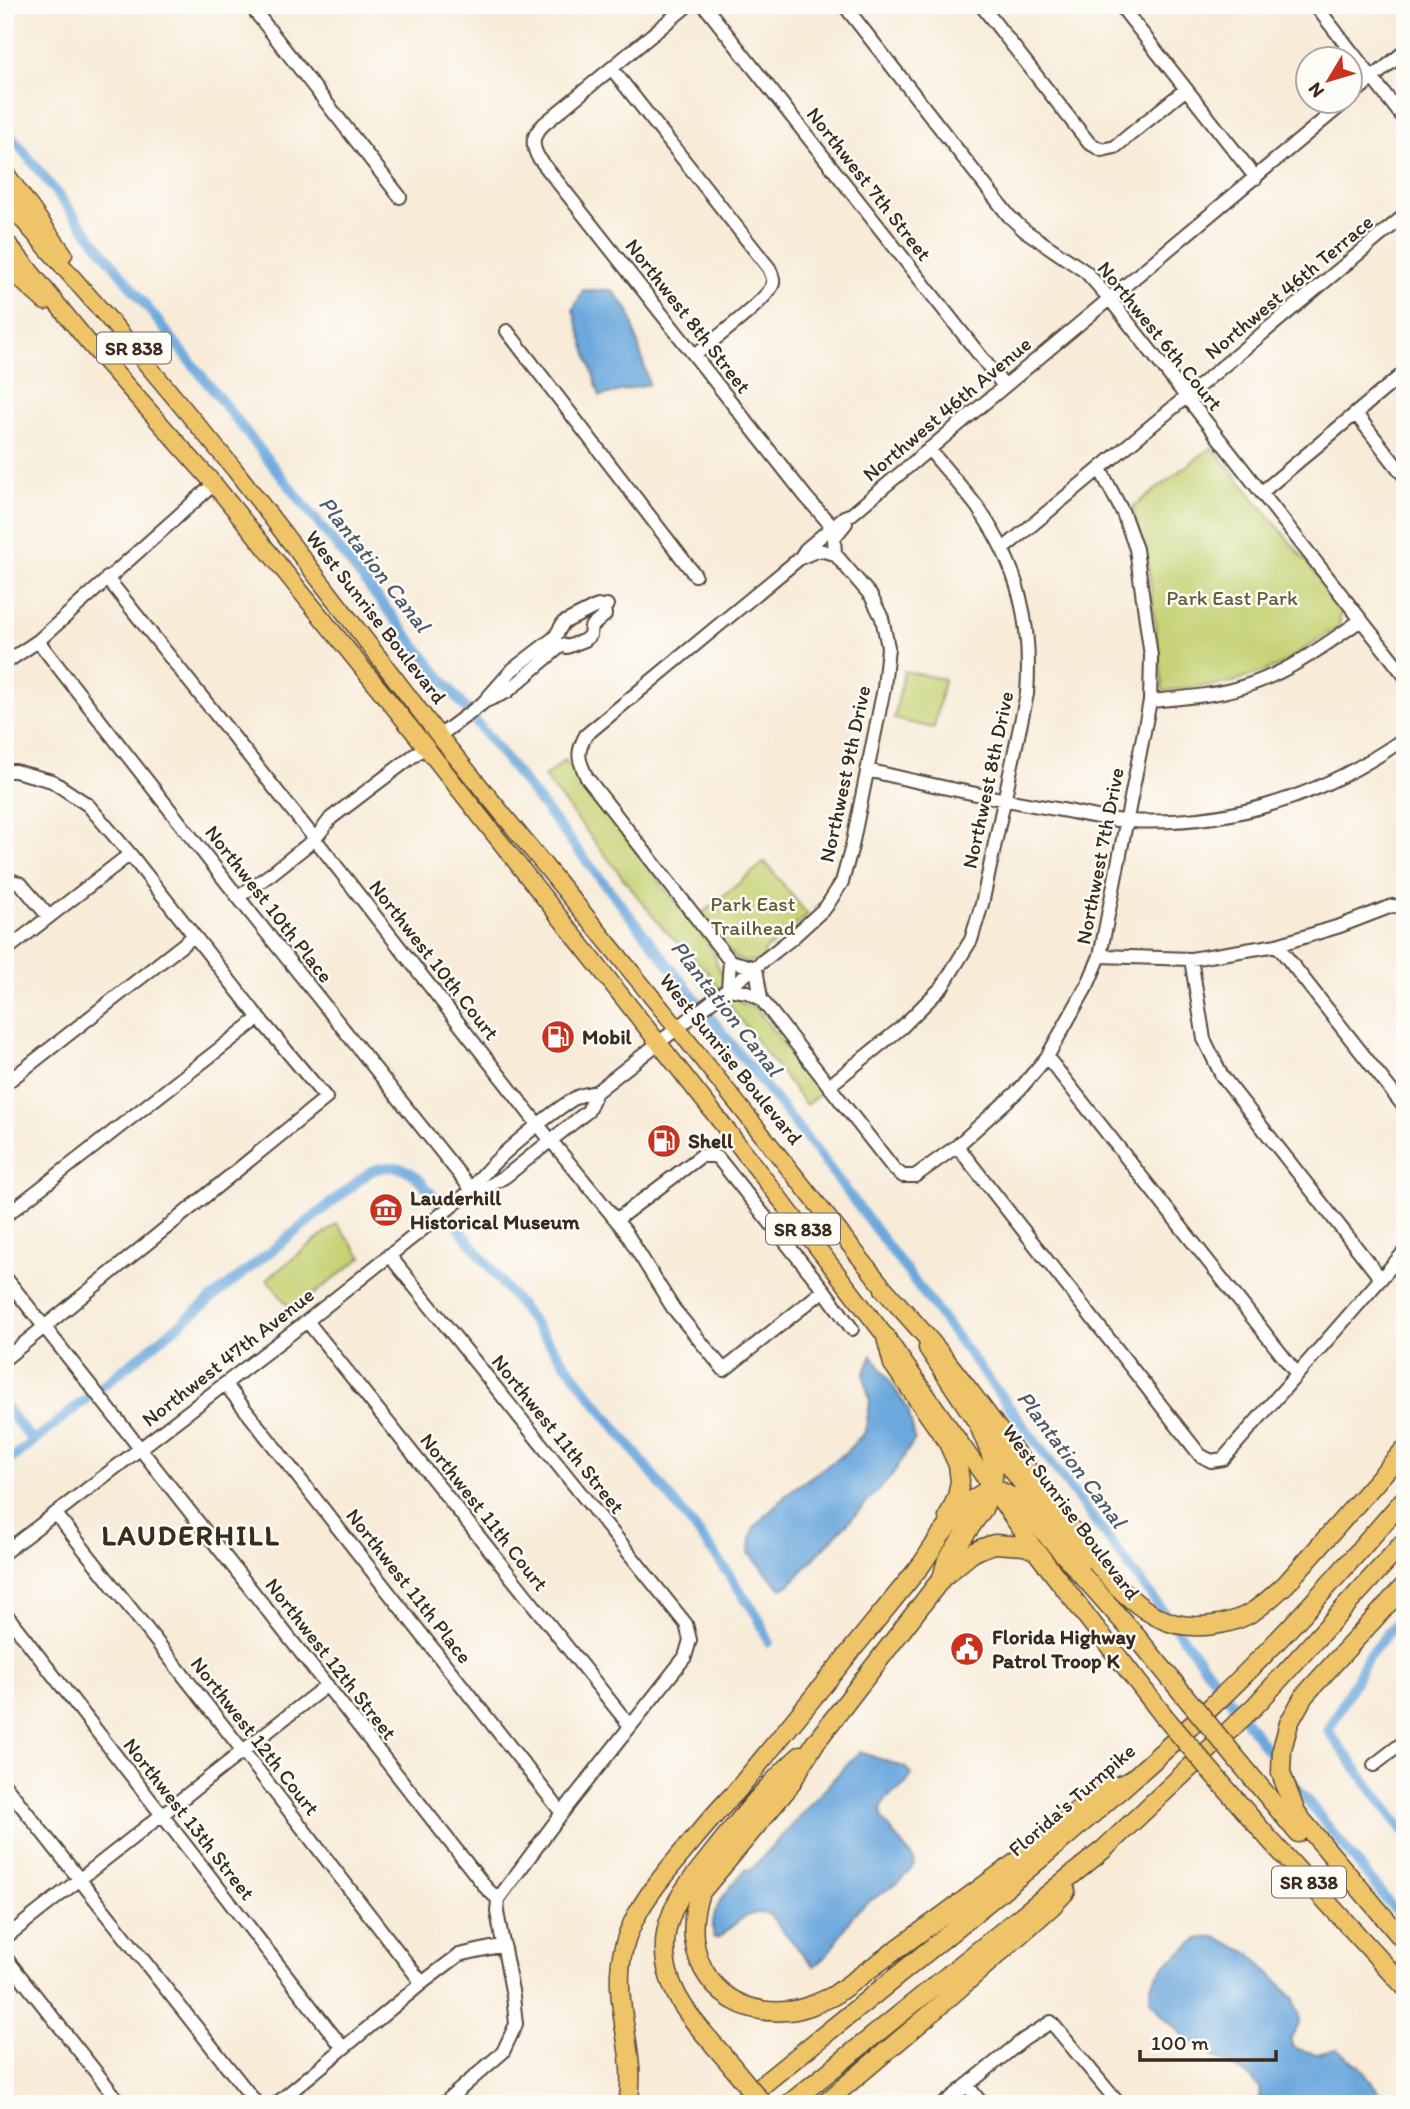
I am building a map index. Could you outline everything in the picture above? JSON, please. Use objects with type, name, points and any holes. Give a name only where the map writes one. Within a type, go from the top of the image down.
[{"type":"highway","points":[[884,1289],[946,1360],[1094,1559],[1122,1591],[1153,1615],[1176,1624],[1220,1624],[1247,1616],[1265,1604],[1405,1449]]},
{"type":"highway","points":[[886,1337],[893,1364],[947,1441],[958,1465],[960,1481],[957,1497],[941,1535]]},
{"type":"highway","points":[[942,1578],[947,1560],[983,1509],[992,1488],[994,1468],[980,1428]]},
{"type":"highway","points":[[628,2104],[631,2066],[620,1989],[620,1968],[623,1947],[639,1909],[673,1864],[735,1793],[922,1564],[941,1535],[970,1501],[992,1488]]},
{"type":"highway","points":[[992,1488],[1014,1498],[1135,1635]]},
{"type":"highway","name":"Florida's Turnpike","points":[[739,2104],[1043,1856],[1210,1708],[1297,1619],[1405,1498]]},
{"type":"highway","points":[[824,2104],[1051,1907],[1104,1849],[1255,1706],[1405,1541]]},
{"type":"highway","points":[[1036,1551],[1025,1546],[994,1544],[971,1554],[942,1578],[815,1743],[788,1788],[700,1893],[695,1908],[694,1950],[707,1976],[724,1994],[746,2006],[788,2011],[816,2005],[833,1996],[1019,1860],[1099,1791],[1128,1782]]},
{"type":"highway","name":"West Sunrise Boulevard","points":[[1036,1551],[1163,1715],[1270,1840],[1405,1987]]},
{"type":"highway","points":[[1405,1585],[1304,1696],[1289,1723],[1282,1749],[1281,1773],[1296,1813],[1307,1828],[1405,1942]]},
{"type":"highway","name":"West Sunrise Boulevard","points":[[1135,1635],[1320,1860],[1405,1958]]},
{"type":"highway","points":[[751,2104],[686,2010],[670,1981],[665,1952],[666,1933],[678,1899],[689,1882],[778,1776],[815,1743]]},
{"type":"highway","points":[[735,1793],[722,1817],[671,1888],[658,1920],[655,1947],[659,1978],[670,2003],[763,2104]]},
{"type":"highway","points":[[789,2104],[1104,1849]]},
{"type":"main road","points":[[5,172],[114,325]]},
{"type":"main road","name":"West Sunrise Boulevard","points":[[5,200],[114,325],[446,731],[456,757],[678,1029],[884,1289],[980,1428],[1135,1635]]},
{"type":"main road","name":"West Sunrise Boulevard","points":[[5,240],[88,342],[214,484],[413,731],[886,1337],[1036,1551]]},
{"type":"main road","points":[[5,266],[88,342]]},
{"type":"main road","points":[[214,484],[237,490],[258,500]]},
{"type":"main road","points":[[413,731],[428,738],[446,731]]},
{"type":"main road","points":[[425,747],[456,757]]},
{"type":"street","points":[[250,5],[400,197]]},
{"type":"street","points":[[688,5],[612,69],[769,268],[774,282],[766,296],[695,355]]},
{"type":"street","name":"Northwest 7th Street","points":[[704,5],[1004,386]]},
{"type":"street","name":"Northwest 6th Court","points":[[844,5],[1009,216],[1024,230],[1086,272],[1109,298],[1405,676]]},
{"type":"street","points":[[981,5],[1089,143],[1102,150],[1115,147],[1186,89]]},
{"type":"street","points":[[1120,5],[1256,178]]},
{"type":"street","points":[[1315,5],[1405,120]]},
{"type":"street","points":[[1364,86],[1405,51]]},
{"type":"street","name":"Northwest 8th Street","points":[[612,69],[537,131],[532,141],[538,157],[820,513],[830,523],[839,526]]},
{"type":"street","name":"Northwest 46th Avenue","points":[[839,526],[1329,116]]},
{"type":"street","name":"Northwest 46th Terrace","points":[[1003,549],[1405,215]]},
{"type":"street","points":[[507,331],[695,575]]},
{"type":"street","points":[[1262,492],[1405,372]]},
{"type":"street","points":[[1356,414],[1405,477]]},
{"type":"street","name":"Northwest 8th Drive","points":[[829,1086],[902,1027],[942,987],[971,940],[982,904],[1027,694],[1029,660],[1026,621],[1003,549],[976,506],[929,449]]},
{"type":"street","name":"Northwest 7th Drive","points":[[829,1086],[894,1169],[903,1176],[915,1175],[957,1146],[1011,1097],[1047,1058],[1088,984],[1100,956],[1150,701],[1151,656],[1136,549],[1124,513],[1100,469]]},
{"type":"street","points":[[5,663],[38,642],[214,484]]},
{"type":"street","points":[[819,538],[824,525],[820,513]]},
{"type":"street","points":[[761,999],[756,968],[730,961],[587,778],[580,764],[579,749],[586,735],[800,558],[819,538],[839,526]]},
{"type":"street","points":[[800,558],[819,550],[835,554],[834,538],[839,526]]},
{"type":"street","name":"Northwest 9th Drive","points":[[678,1029],[756,968],[826,907],[842,882],[852,846],[884,688],[888,647],[882,618],[871,597],[835,554]]},
{"type":"street","name":"Northwest 10th Court","points":[[107,578],[539,1126],[625,1231],[673,1308],[724,1370],[824,1290]]},
{"type":"street","points":[[446,731],[482,703],[512,670],[555,636],[563,623],[598,606],[606,607],[605,615],[591,627],[590,635],[585,640],[567,647],[562,645],[507,692],[482,703]]},
{"type":"street","points":[[581,614],[591,627]]},
{"type":"street","points":[[1150,701],[1242,687],[1284,670],[1361,620]]},
{"type":"street","name":"Northwest 10th Place","points":[[38,642],[472,1190]]},
{"type":"street","points":[[867,770],[1003,800],[1127,821],[1180,821],[1229,816],[1263,807],[1335,781],[1373,761],[1405,738]]},
{"type":"street","points":[[238,897],[315,839],[331,818],[425,747]]},
{"type":"street","points":[[5,771],[52,781],[88,805],[259,1018],[327,1098],[6,1358]]},
{"type":"street","points":[[5,951],[130,854]]},
{"type":"street","points":[[5,878],[21,884],[48,916]]},
{"type":"street","points":[[1100,956],[1191,959],[1277,945],[1340,926],[1392,906],[1403,906]]},
{"type":"street","points":[[5,1084],[194,936]]},
{"type":"street","points":[[1277,945],[1405,1108]]},
{"type":"street","points":[[1191,959],[1203,1039],[1222,1076],[1381,1279]]},
{"type":"street","points":[[730,961],[727,990],[747,992],[761,999],[829,1086]]},
{"type":"street","points":[[5,1216],[259,1018]]},
{"type":"street","name":"Northwest 47th Avenue","points":[[5,1552],[307,1321],[472,1190],[478,1179],[577,1096],[596,1092],[678,1029]]},
{"type":"street","points":[[1047,1058],[1297,1374]]},
{"type":"street","name":"Northwest 47th Avenue","points":[[472,1190],[484,1189],[506,1176],[589,1111],[596,1092]]},
{"type":"street","points":[[957,1146],[1200,1455],[1211,1461],[1223,1459],[1405,1251]]},
{"type":"street","points":[[616,1220],[701,1156],[718,1158],[852,1329]]},
{"type":"street","name":"Northwest 11th Street","points":[[389,1255],[686,1624],[690,1640],[685,1657],[630,1726]]},
{"type":"street","name":"Northwest 12th Street","points":[[5,1277],[487,1889],[498,1899]]},
{"type":"street","name":"Northwest 11th Court","points":[[307,1321],[630,1726]]},
{"type":"street","name":"Northwest 11th Place","points":[[225,1384],[562,1812]]},
{"type":"street","name":"Northwest 12th Court","points":[[56,1514],[422,1983]]},
{"type":"street","name":"Northwest 13th Street","points":[[5,1613],[343,2048]]},
{"type":"street","points":[[5,1938],[327,1685]]},
{"type":"street","points":[[443,2104],[503,2052],[516,2024],[497,1912],[498,1899],[630,1726]]},
{"type":"street","points":[[1374,1765],[1405,1741]]},
{"type":"street","points":[[5,1785],[257,2104]]},
{"type":"street","points":[[276,2104],[459,1955],[504,1945]]},
{"type":"street","points":[[5,1957],[121,2104]]},
{"type":"street","points":[[944,2104],[1023,2040],[1052,2022],[1119,2104]]},
{"type":"street","points":[[967,2085],[982,2104]]},
{"type":"green space","name":"Park East Park","points":[[1212,447],[1342,605],[1339,627],[1276,667],[1230,683],[1163,691],[1149,571],[1133,507]]},
{"type":"green space","points":[[904,671],[944,679],[934,728],[894,719]]},
{"type":"green space","points":[[565,760],[713,950],[718,968],[742,1004],[755,1007],[821,1093],[806,1105],[733,1010],[707,971],[660,925],[544,777]]},
{"type":"green space","name":"Park East Trailhead","points":[[765,862],[808,915],[764,951],[764,961],[745,962],[735,958],[700,915]]},
{"type":"green space","points":[[337,1224],[362,1257],[292,1311],[267,1279]]},
{"type":"water","points":[[583,290],[612,290],[629,311],[649,384],[600,396],[573,310]]},
{"type":"water","points":[[872,1355],[908,1409],[915,1439],[890,1478],[789,1585],[781,1589],[749,1553],[753,1529],[789,1492],[845,1453],[865,1432],[870,1402],[864,1375]]},
{"type":"water","points":[[860,1752],[906,1768],[911,1774],[904,1786],[887,1798],[881,1810],[882,1819],[915,1861],[911,1869],[898,1882],[857,1911],[826,1955],[813,1966],[770,1915],[763,1913],[749,1915],[714,1938],[714,1918],[727,1892],[746,1869],[750,1871]]},
{"type":"water","points":[[1215,1937],[1251,1954],[1293,1997],[1300,2023],[1290,2040],[1294,2048],[1316,2054],[1336,2049],[1359,2066],[1388,2104],[1261,2104],[1259,2088],[1251,2078],[1191,2043],[1167,2020],[1150,2000],[1150,1985],[1166,1964],[1198,1939]]},
{"type":"waterway","name":"Plantation Canal","points":[[5,128],[818,1153],[1275,1760],[1405,1923]]},
{"type":"waterway","points":[[5,1464],[371,1171],[394,1167],[403,1169],[418,1179],[440,1204],[714,1553],[758,1617],[769,1642]]},
{"type":"waterway","points":[[5,1406],[33,1442]]},
{"type":"waterway","points":[[1405,1613],[1368,1657],[1328,1731],[1405,1833]]},
{"type":"place","name":"Mobil","points":[[558,1037]]},
{"type":"place","name":"Shell","points":[[664,1141]]},
{"type":"place","name":"Lauderhill Historical Museum","points":[[386,1210]]},
{"type":"place","name":"Florida Highway Patrol Troop K","points":[[967,1649]]},
{"type":"district","name":"LAUDERHILL","points":[[191,1535]]}]
